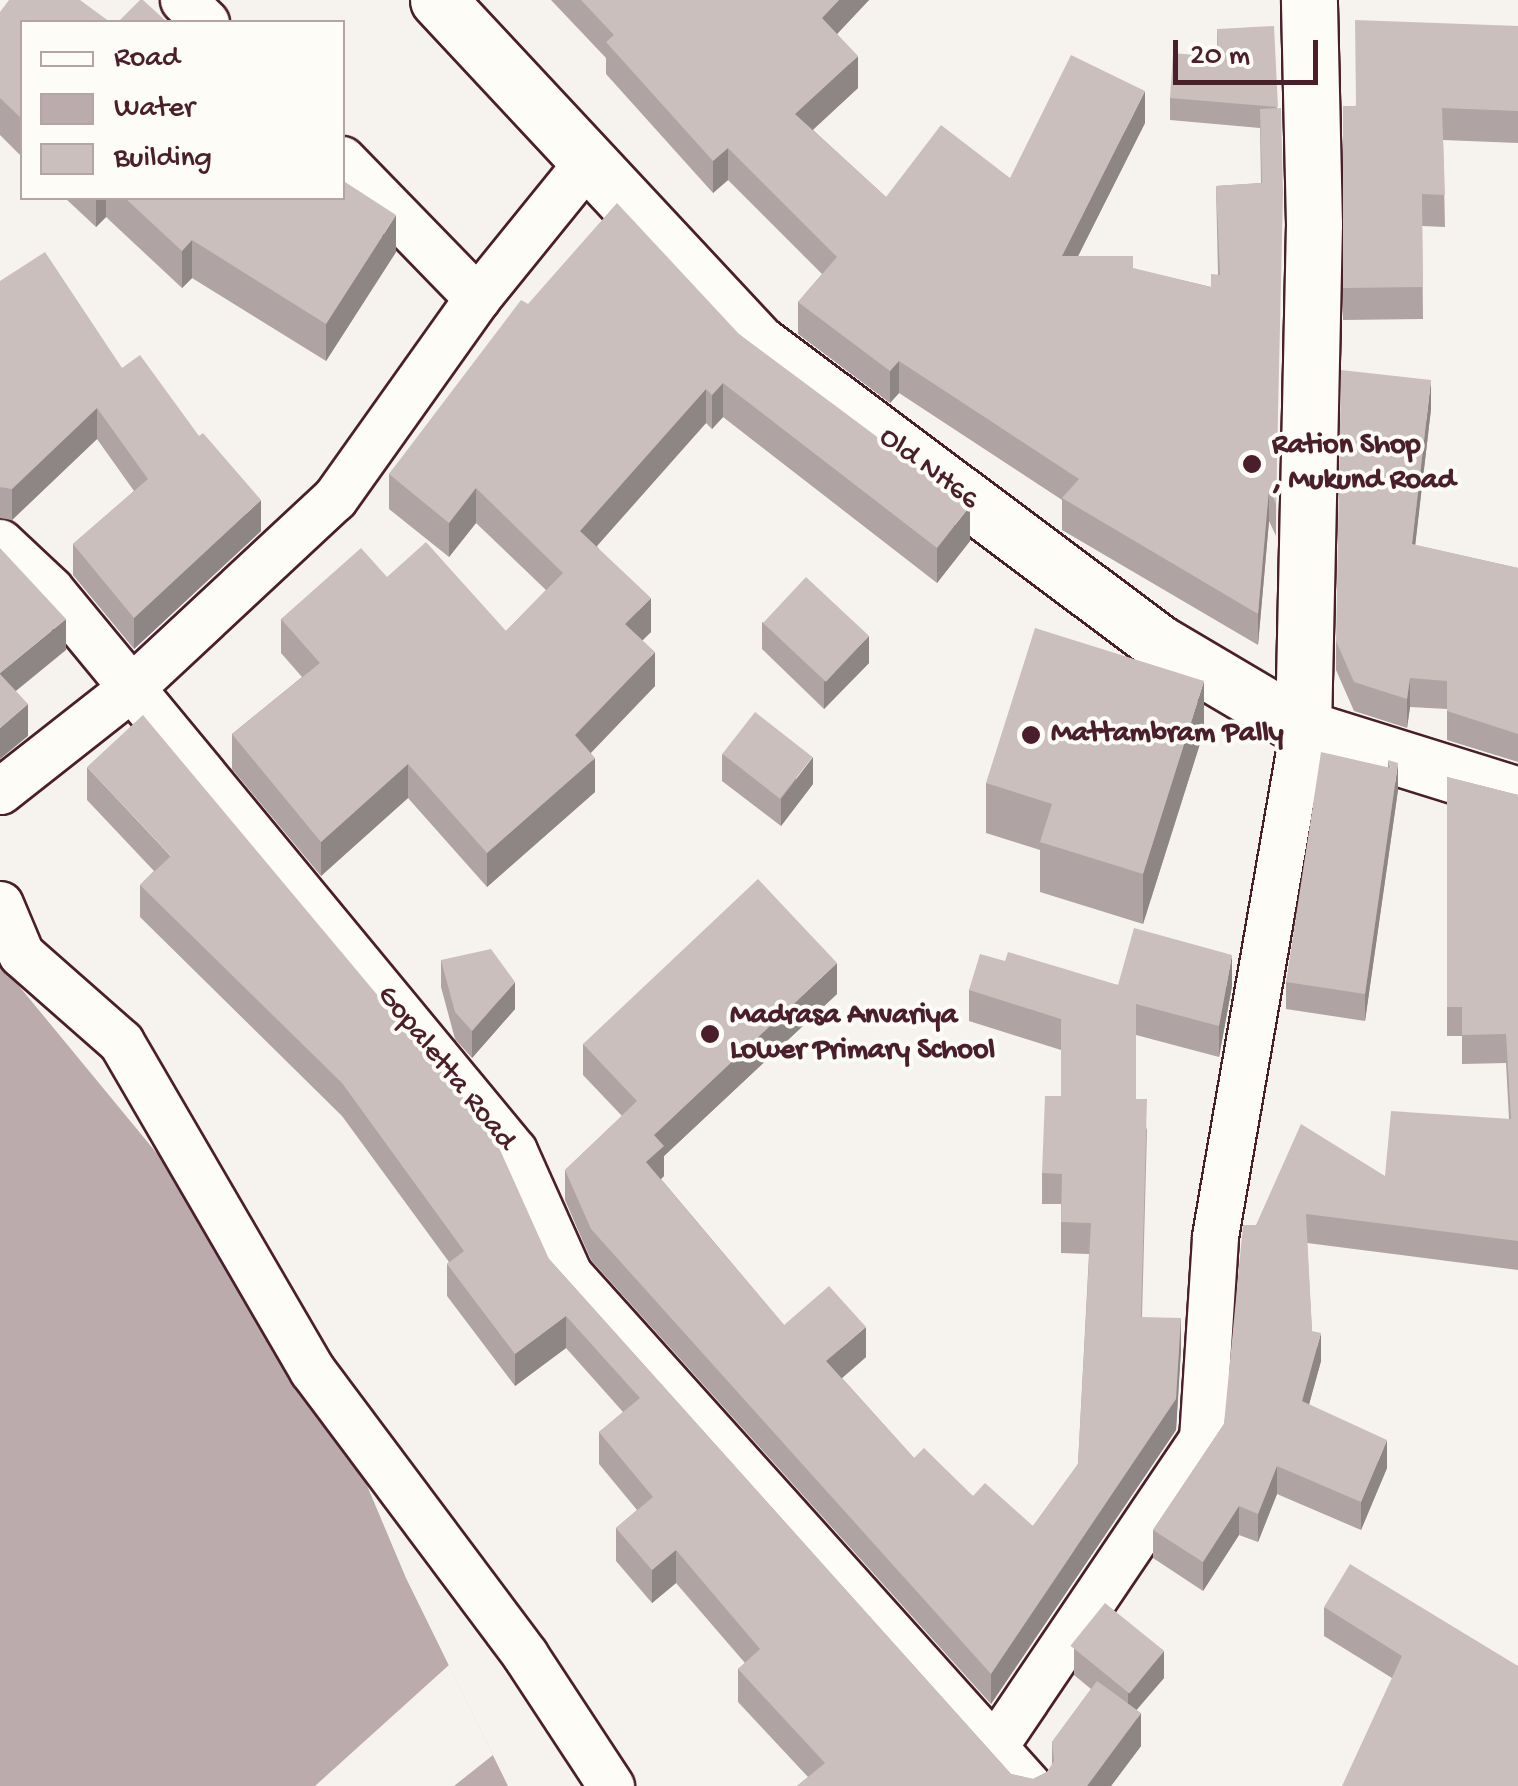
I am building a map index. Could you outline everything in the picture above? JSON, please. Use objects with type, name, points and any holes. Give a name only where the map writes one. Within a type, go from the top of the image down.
[{"type":"main road","name":"Old NH66","points":[[438,0],[758,343],[1159,643],[1303,728],[1518,795]]},
{"type":"main road","points":[[1303,728],[1314,224],[1309,0]]},
{"type":"street","points":[[183,0],[204,20]]},
{"type":"street","points":[[345,161],[477,298]]},
{"type":"street","points":[[0,790],[132,687],[335,498],[477,298],[588,161]]},
{"type":"street","name":"Gopaletta Road","points":[[0,542],[50,589],[514,1152],[569,1274],[1030,1786]]},
{"type":"street","points":[[994,1748],[1202,1438],[1215,1236],[1303,728]]},
{"type":"street","points":[[0,904],[22,954],[121,1042],[312,1370],[525,1655],[612,1786]]},
{"type":"water","points":[[0,963],[225,1236],[339,1419],[406,1578],[508,1786],[0,1786]]},
{"type":"pier","points":[[449,1665],[493,1755],[454,1786],[315,1786]]},
{"type":"building","points":[[9,0],[80,0],[107,20],[20,20],[20,117],[0,98],[0,12]]},
{"type":"building","points":[[143,0],[165,20],[120,20]]},
{"type":"building","points":[[581,0],[839,0],[822,18],[858,56],[795,114],[886,197],[941,125],[1010,178],[1071,55],[1145,91],[1062,256],[1133,256],[1133,268],[1211,287],[1211,274],[1220,275],[1216,186],[1262,183],[1260,109],[1281,108],[1283,192],[1276,504],[1269,489],[1258,614],[1062,498],[1079,479],[899,361],[890,371],[798,302],[837,257],[728,148],[713,161],[606,42],[614,35]]},
{"type":"building","points":[[1355,20],[1518,26],[1518,111],[1442,108],[1445,195],[1422,194],[1423,287],[1343,288],[1343,106],[1356,106]]},
{"type":"building","points":[[1274,26],[1278,107],[1170,98],[1173,53],[1218,57],[1217,29]]},
{"type":"building","points":[[345,182],[396,215],[326,324],[192,240],[182,251],[127,200],[345,200]]},
{"type":"building","points":[[617,203],[739,334],[970,506],[937,548],[723,383],[712,395],[706,389],[580,531],[651,598],[625,624],[655,652],[575,735],[595,758],[487,853],[408,764],[321,842],[232,734],[320,663],[281,619],[361,548],[387,577],[426,542],[506,631],[563,573],[476,488],[449,523],[389,474],[521,300],[528,304]]},
{"type":"building","points":[[45,252],[122,368],[140,355],[199,436],[203,433],[261,500],[134,618],[73,544],[148,479],[97,408],[12,489],[0,487],[0,281]]},
{"type":"building","points":[[1341,370],[1431,380],[1412,544],[1518,568],[1518,734],[1447,711],[1447,681],[1410,678],[1407,699],[1354,682],[1336,641]]},
{"type":"building","points":[[0,548],[66,619],[0,673]]},
{"type":"building","points":[[806,577],[869,636],[826,682],[763,623]]},
{"type":"building","points":[[1035,628],[1204,681],[1143,874],[1040,842],[1052,804],[986,783]]},
{"type":"building","points":[[0,674],[28,704],[0,728]]},
{"type":"building","points":[[755,712],[813,757],[780,799],[722,754]]},
{"type":"building","points":[[143,715],[492,1132],[549,1259],[1011,1774],[1033,1779],[1047,1772],[1054,1761],[1052,1742],[1097,1681],[1141,1713],[1087,1786],[797,1786],[825,1763],[738,1669],[760,1649],[676,1550],[652,1570],[616,1528],[653,1497],[599,1432],[640,1398],[566,1316],[515,1354],[447,1264],[464,1251],[342,1083],[140,885],[171,856],[87,767]]},
{"type":"building","points":[[1321,752],[1391,768],[1388,760],[1398,763],[1365,994],[1286,982]]},
{"type":"building","points":[[1447,777],[1518,795],[1518,1241],[1306,1214],[1312,1331],[1321,1333],[1302,1401],[1387,1440],[1361,1502],[1277,1466],[1258,1514],[1239,1506],[1203,1562],[1153,1530],[1224,1424],[1243,1225],[1256,1225],[1301,1124],[1385,1176],[1391,1111],[1511,1119],[1506,1034],[1462,1035],[1462,1007],[1447,1007]]},
{"type":"building","points":[[758,879],[837,963],[654,1135],[664,1146],[646,1162],[784,1325],[829,1286],[866,1327],[826,1361],[914,1458],[924,1448],[973,1496],[985,1483],[1033,1526],[1078,1464],[1091,1223],[1061,1222],[1062,1174],[1042,1173],[1045,1096],[1061,1096],[1061,1019],[969,990],[980,954],[1005,961],[1008,952],[1118,985],[1134,928],[1232,955],[1219,1026],[1136,1004],[1136,1099],[1147,1099],[1141,1317],[1181,1318],[1176,1399],[991,1674],[591,1229],[565,1170],[637,1101],[583,1044]]},
{"type":"building","points":[[491,949],[515,982],[472,1031],[455,1012],[441,960]]},
{"type":"building","points":[[1350,1564],[1518,1666],[1518,1786],[1342,1786],[1402,1656],[1324,1607]]},
{"type":"building","points":[[1105,1603],[1164,1651],[1129,1694],[1070,1646]]},
{"type":"place","name":"Ration Shop , Mukund Road","points":[[1252,464]]},
{"type":"place","name":"Mattambram Pally","points":[[1031,735]]},
{"type":"place","name":"Madrasa Anvariya Lower Primary School","points":[[710,1034]]}]
